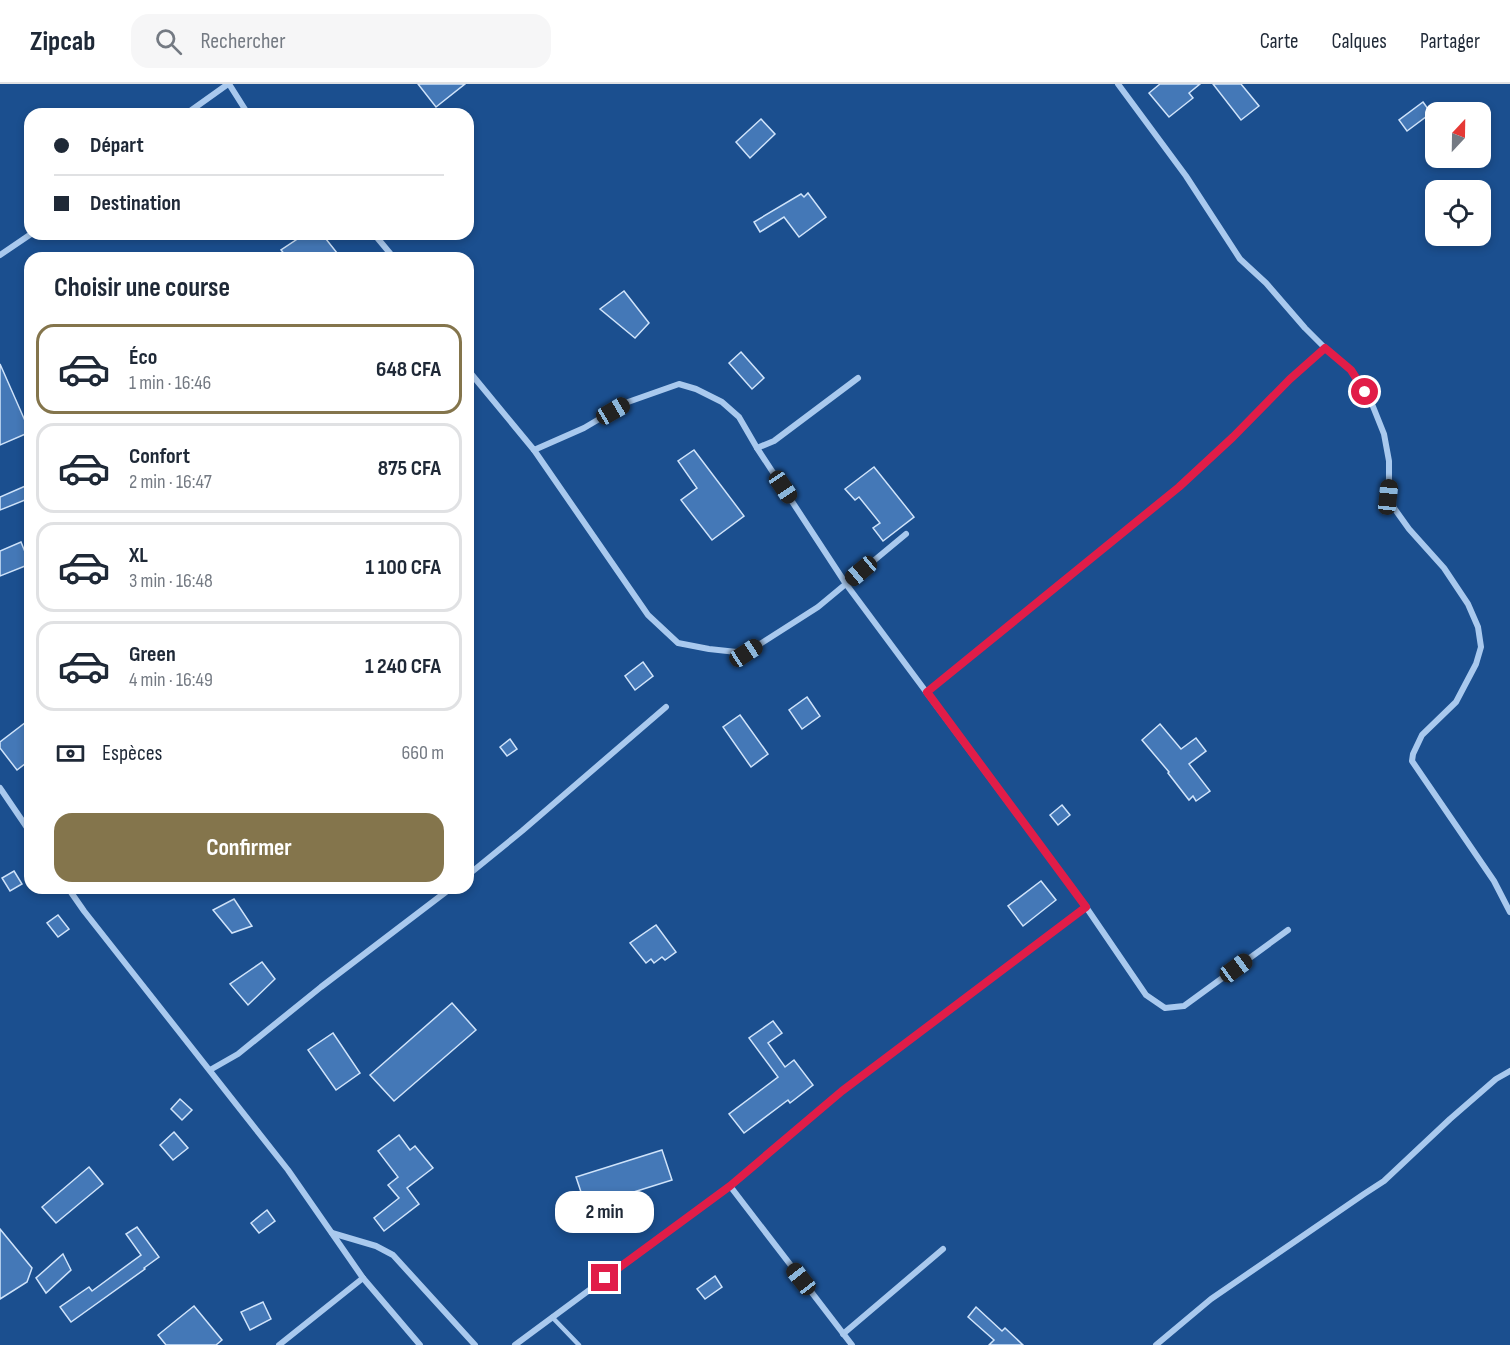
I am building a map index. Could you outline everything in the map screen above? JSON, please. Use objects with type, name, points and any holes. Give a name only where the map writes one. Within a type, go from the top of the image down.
[{"type":"street","points":[[195,108],[229,84],[244,108]]},
{"type":"street","points":[[1118,84],[1186,176],[1240,259],[1266,283],[1305,328],[1351,370],[1372,404],[1384,434],[1389,461],[1388,497],[1409,529],[1444,568],[1468,604],[1478,627],[1481,647],[1476,664],[1456,702],[1422,735],[1412,761],[1494,881],[1510,912]]},
{"type":"street","points":[[0,255],[24,239]]},
{"type":"street","points":[[379,240],[389,252]]},
{"type":"street","points":[[927,692],[1179,487],[1325,348]]},
{"type":"street","points":[[474,377],[534,450],[648,615],[678,643],[746,653],[818,607],[906,534]]},
{"type":"street","points":[[758,448],[774,441],[858,378]]},
{"type":"street","points":[[534,450],[584,428],[628,402],[679,384],[696,389],[722,402],[739,417],[846,584],[1086,907],[1146,995],[1165,1008],[1184,1006],[1288,930]]},
{"type":"street","points":[[474,870],[666,707]]},
{"type":"street","points":[[0,788],[24,823]]},
{"type":"street","points":[[72,894],[288,1170],[363,1278],[420,1345]]},
{"type":"street","points":[[210,1070],[238,1054],[443,894]]},
{"type":"street","points":[[515,1345],[730,1186],[842,1091],[1086,907]]},
{"type":"street","points":[[1156,1345],[1211,1299],[1384,1182],[1450,1119],[1496,1079],[1510,1071]]},
{"type":"street","points":[[730,1186],[852,1345]]},
{"type":"street","points":[[331,1233],[376,1246],[393,1255],[475,1345]]},
{"type":"street","points":[[843,1334],[943,1249]]},
{"type":"street","points":[[279,1345],[363,1278]]},
{"type":"lane","points":[[552,1317],[579,1345]]},
{"type":"building","points":[[418,84],[465,84],[436,107]]},
{"type":"building","points":[[1160,84],[1200,84],[1189,93],[1193,98],[1169,117],[1149,93]]},
{"type":"building","points":[[1213,84],[1241,84],[1259,106],[1241,120]]},
{"type":"building","points":[[1423,102],[1425,105],[1425,118],[1407,131],[1399,120]]},
{"type":"building","points":[[761,119],[775,134],[750,158],[736,142]]},
{"type":"building","points":[[808,193],[826,217],[799,237],[784,217],[760,232],[754,222],[801,194],[804,197]]},
{"type":"building","points":[[296,240],[327,240],[336,252],[283,252],[281,250]]},
{"type":"building","points":[[624,291],[649,323],[635,338],[600,309]]},
{"type":"building","points":[[741,352],[764,378],[752,389],[729,363]]},
{"type":"building","points":[[0,364],[24,418],[24,435],[0,445]]},
{"type":"building","points":[[694,450],[744,516],[712,540],[681,500],[697,488],[678,461]]},
{"type":"building","points":[[874,467],[914,517],[883,541],[873,528],[880,523],[859,497],[855,500],[845,489]]},
{"type":"building","points":[[24,487],[24,500],[0,510],[0,497]]},
{"type":"building","points":[[21,542],[24,549],[24,566],[0,576],[0,551]]},
{"type":"building","points":[[643,662],[653,676],[635,690],[625,676]]},
{"type":"building","points":[[807,697],[820,716],[802,729],[789,710]]},
{"type":"building","points":[[740,715],[768,754],[751,767],[723,727]]},
{"type":"building","points":[[24,724],[24,765],[17,770],[0,748],[0,742]]},
{"type":"building","points":[[1160,724],[1181,749],[1196,738],[1206,751],[1189,764],[1210,791],[1196,801],[1193,796],[1189,800],[1142,740]]},
{"type":"building","points":[[510,739],[517,749],[507,756],[500,747]]},
{"type":"building","points":[[1062,805],[1070,815],[1058,825],[1050,815]]},
{"type":"building","points":[[14,871],[22,884],[10,891],[2,878]]},
{"type":"building","points":[[1041,881],[1056,900],[1023,926],[1008,906]]},
{"type":"building","points":[[234,899],[252,926],[232,933],[213,910]]},
{"type":"building","points":[[58,915],[69,929],[58,937],[47,923]]},
{"type":"building","points":[[656,925],[676,952],[665,960],[662,957],[654,963],[651,959],[646,963],[630,943]]},
{"type":"building","points":[[262,962],[275,979],[248,1005],[230,984]]},
{"type":"building","points":[[452,1003],[476,1030],[394,1101],[370,1075]]},
{"type":"building","points":[[773,1021],[782,1033],[768,1043],[785,1067],[794,1060],[813,1085],[790,1103],[788,1100],[744,1133],[729,1114],[778,1077],[749,1038]]},
{"type":"building","points":[[333,1033],[360,1073],[336,1090],[308,1050]]},
{"type":"building","points":[[180,1099],[192,1110],[182,1120],[171,1109]]},
{"type":"building","points":[[174,1132],[188,1148],[173,1160],[160,1145]]},
{"type":"building","points":[[399,1135],[410,1150],[415,1146],[433,1168],[407,1188],[419,1204],[384,1231],[374,1218],[399,1198],[388,1185],[398,1177],[378,1151]]},
{"type":"building","points":[[662,1150],[672,1180],[586,1207],[576,1177]]},
{"type":"building","points":[[89,1167],[103,1184],[56,1223],[42,1207]]},
{"type":"building","points":[[267,1210],[275,1221],[259,1233],[251,1223]]},
{"type":"building","points":[[137,1227],[159,1257],[71,1322],[60,1307],[89,1287],[92,1291],[141,1255],[126,1234]]},
{"type":"building","points":[[0,1229],[32,1268],[27,1282],[0,1299]]},
{"type":"building","points":[[63,1254],[71,1270],[46,1293],[36,1278]]},
{"type":"building","points":[[715,1276],[722,1287],[705,1299],[697,1289]]},
{"type":"building","points":[[263,1302],[271,1319],[250,1330],[241,1312]]},
{"type":"building","points":[[194,1306],[222,1340],[216,1345],[166,1345],[158,1335]]},
{"type":"building","points":[[976,1307],[1002,1331],[1005,1328],[1023,1345],[989,1345],[994,1340],[968,1317]]},
{"type":"route","points":[[605,1278],[730,1186],[842,1091],[1086,907],[927,692],[1179,487],[1325,348],[1351,370],[1365,392]]}]
